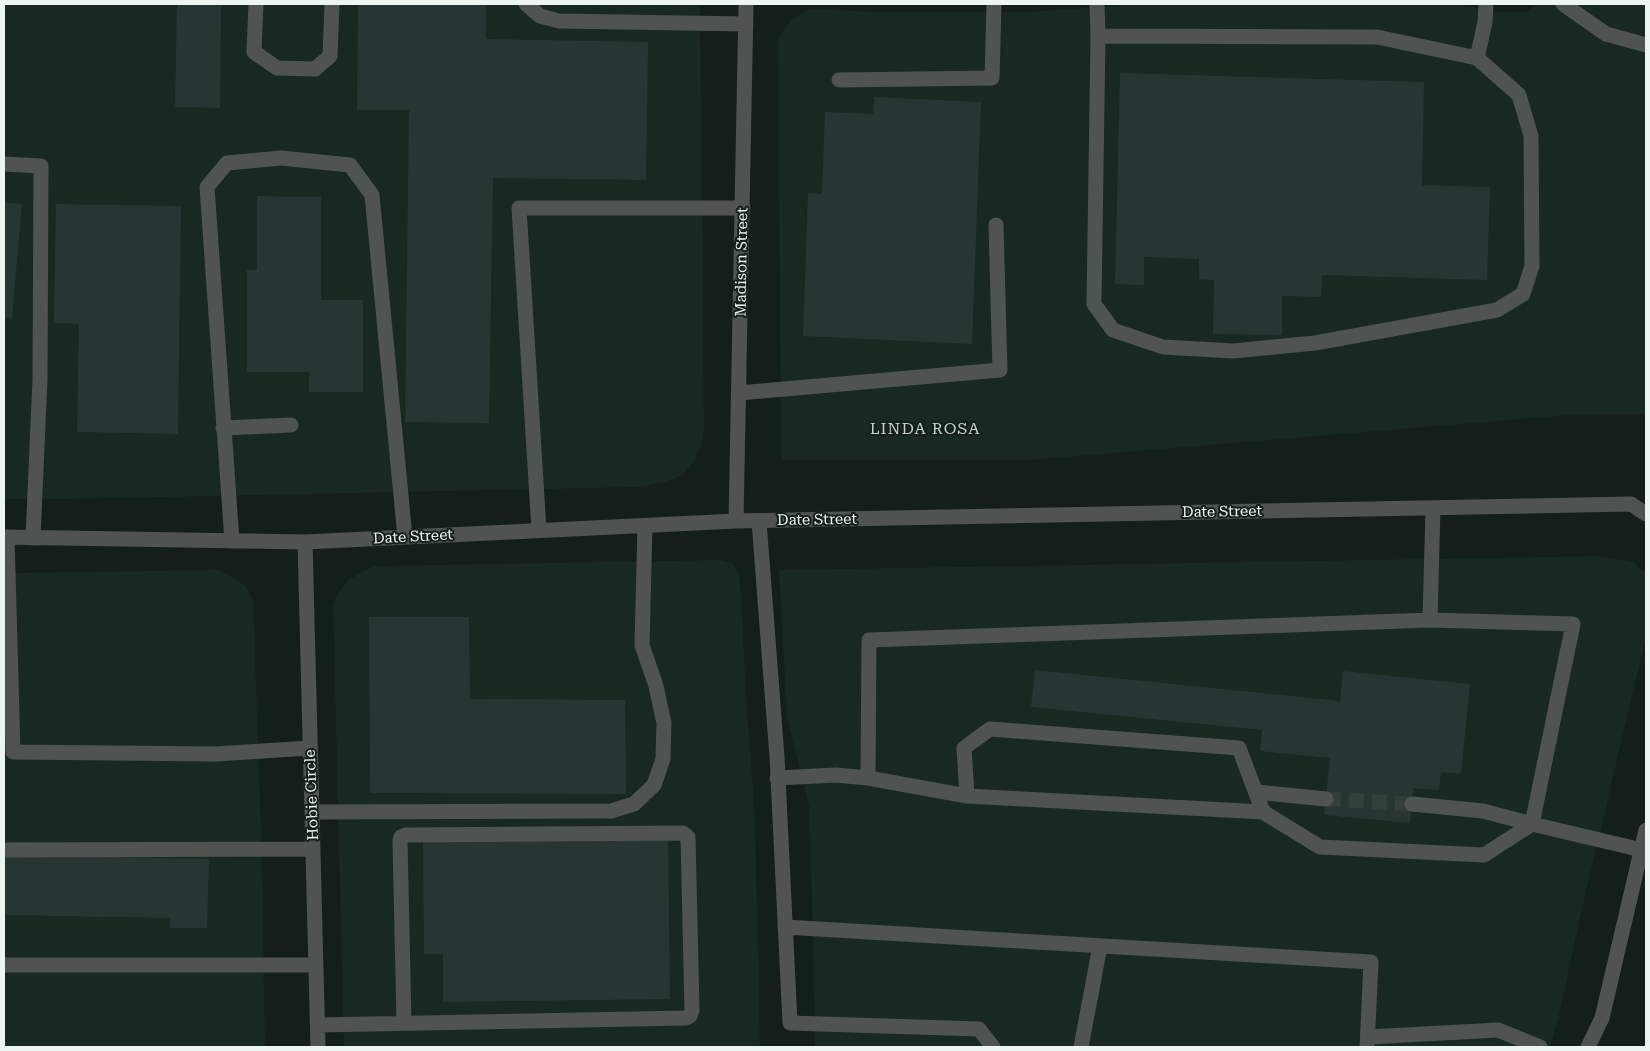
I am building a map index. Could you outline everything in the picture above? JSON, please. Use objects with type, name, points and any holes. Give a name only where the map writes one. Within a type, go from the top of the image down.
[{"type":"street","points":[[256,4],[254,52],[277,68],[315,69],[330,56],[332,4]]},
{"type":"street","points":[[526,4],[540,16],[559,21],[746,24]]},
{"type":"street","name":"Madison Street","points":[[736,521],[746,4]]},
{"type":"street","points":[[839,80],[992,78],[994,4]]},
{"type":"street","points":[[1097,4],[1094,304],[1113,330],[1163,347],[1233,351],[1315,343],[1497,310],[1523,294],[1532,266],[1531,136],[1519,95],[1477,58],[1377,37],[1098,36]]},
{"type":"street","points":[[1477,58],[1485,22],[1486,4]]},
{"type":"street","points":[[1563,4],[1606,34],[1646,45]]},
{"type":"street","points":[[232,541],[207,187],[228,163],[281,158],[350,165],[372,195],[406,537]]},
{"type":"street","points":[[4,164],[41,166],[40,379],[33,538]]},
{"type":"street","points":[[540,530],[519,208],[743,208]]},
{"type":"street","points":[[739,394],[1000,370],[996,225]]},
{"type":"street","points":[[223,428],[291,425]]},
{"type":"street","name":"Date Street","points":[[6,537],[305,542],[736,521],[1631,504],[1646,514]]},
{"type":"street","points":[[1430,620],[1433,508]]},
{"type":"street","points":[[759,521],[777,778],[790,1022],[979,1029],[993,1047]]},
{"type":"street","points":[[312,812],[611,811],[634,804],[654,785],[663,759],[664,723],[656,686],[642,645],[646,526]]},
{"type":"street","points":[[6,537],[13,752],[214,754],[310,748]]},
{"type":"street","name":"Hobie Circle","points":[[305,542],[318,1047]]},
{"type":"street","points":[[777,778],[836,775],[868,778],[967,796],[1263,812],[1320,847],[1484,854],[1532,824],[1573,624],[1430,620],[869,640],[868,778]]},
{"type":"street","points":[[967,796],[964,748],[990,729],[1239,748],[1263,812]]},
{"type":"street","points":[[1256,792],[1326,798]]},
{"type":"street","points":[[1412,804],[1483,811],[1642,850]]},
{"type":"street","points":[[392,812],[400,841],[404,1023]]},
{"type":"street","points":[[1588,1047],[1602,1018],[1646,830]]},
{"type":"street","points":[[318,1025],[686,1018],[690,1016],[692,1010],[688,837],[683,833],[406,835],[401,837],[400,841]]},
{"type":"street","points":[[4,850],[313,849]]},
{"type":"street","points":[[785,927],[1371,962],[1368,1042],[1498,1030],[1540,1047]]},
{"type":"street","points":[[1081,1047],[1100,946]]},
{"type":"street","points":[[4,965],[316,965]]},
{"type":"shaded area","points":[[4,4],[700,4],[704,428],[701,446],[693,462],[683,475],[665,482],[638,487],[4,499]]},
{"type":"shaded area","points":[[1142,4],[1457,4],[1494,12],[1527,12],[1536,4],[1646,4],[1646,414],[1580,414],[1031,460],[781,460],[778,40],[785,28],[794,18],[809,9],[879,12],[1028,12]]},
{"type":"shaded area","points":[[1600,556],[1633,562],[1646,573],[1646,636],[1558,1020],[1550,1047],[815,1047],[809,807],[787,717],[779,570]]},
{"type":"shaded area","points":[[719,560],[732,563],[740,580],[755,818],[760,1047],[344,1047],[333,605],[338,592],[347,581],[374,566]]},
{"type":"shaded area","points":[[218,570],[246,587],[253,600],[261,829],[265,1047],[4,1047],[4,573]]},
{"type":"building","points":[[177,4],[221,4],[220,108],[175,107]]},
{"type":"building","points":[[358,4],[486,4],[486,39],[648,42],[646,180],[493,178],[489,423],[405,422],[409,110],[357,110]]},
{"type":"building","points":[[1120,73],[1424,82],[1422,185],[1490,187],[1487,280],[1322,275],[1321,297],[1282,296],[1282,335],[1213,334],[1214,280],[1199,279],[1199,259],[1144,257],[1144,285],[1115,284]]},
{"type":"building","points":[[874,97],[981,102],[972,344],[803,336],[808,193],[822,194],[825,112],[873,114]]},
{"type":"building","points":[[257,196],[321,197],[321,300],[363,300],[363,392],[309,392],[309,372],[247,372],[247,270],[257,270]]},
{"type":"building","points":[[4,202],[22,204],[12,318],[4,317]]},
{"type":"building","points":[[56,204],[181,206],[178,434],[77,432],[79,324],[54,323]]},
{"type":"building","points":[[369,617],[469,617],[470,699],[625,700],[626,794],[370,793]]},
{"type":"building","points":[[1035,670],[1340,701],[1343,671],[1470,684],[1461,774],[1441,772],[1439,790],[1413,788],[1410,823],[1324,815],[1330,758],[1260,751],[1262,730],[1031,707]]},
{"type":"building","points":[[668,837],[670,999],[443,1002],[443,954],[424,954],[423,839]]},
{"type":"building","points":[[4,855],[209,859],[207,928],[170,928],[170,918],[4,915]]},
{"type":"tunnel","points":[[1326,799],[1412,804]]},
{"type":"district","name":"LINDA ROSA","points":[[925,429]]}]
